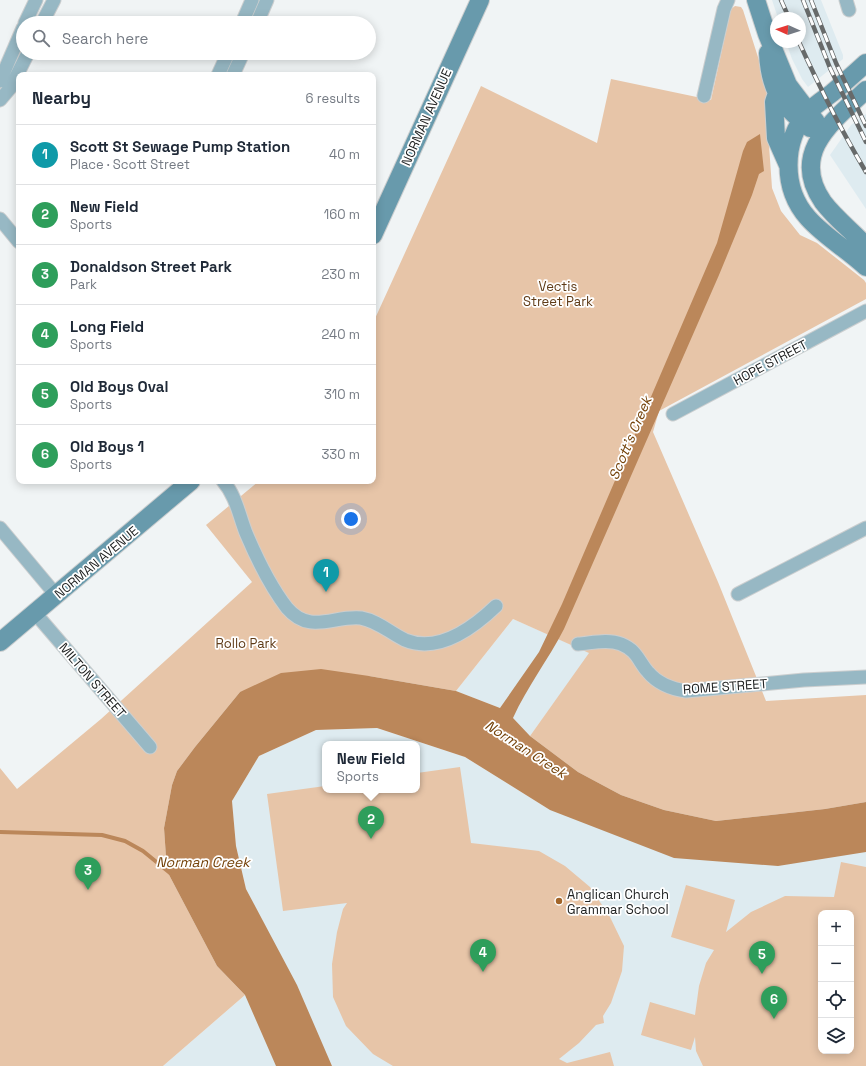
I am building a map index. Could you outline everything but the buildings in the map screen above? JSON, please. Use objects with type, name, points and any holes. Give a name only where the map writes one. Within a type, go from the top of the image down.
[{"type":"street","points":[[29,16],[36,0]]},
{"type":"street","points":[[46,16],[54,0]]},
{"type":"street","points":[[245,16],[252,0]]},
{"type":"street","points":[[260,16],[267,0]]},
{"type":"street","name":"NORMAN AVENUE","points":[[376,228],[480,0]]},
{"type":"street","points":[[704,96],[724,9],[728,0]]},
{"type":"street","points":[[756,0],[767,34],[788,85],[805,117],[822,134]]},
{"type":"street","points":[[767,34],[769,70],[777,93],[787,108],[805,117]]},
{"type":"street","points":[[0,81],[16,44]]},
{"type":"street","points":[[18,72],[24,60]]},
{"type":"street","points":[[219,72],[225,60]]},
{"type":"street","points":[[234,72],[240,60]]},
{"type":"street","points":[[866,62],[805,117],[793,140],[788,165],[788,173],[792,190],[801,209],[807,217],[866,267]]},
{"type":"street","points":[[0,100],[11,87],[16,77]]},
{"type":"street","points":[[866,90],[835,119],[822,134],[812,158],[811,167],[813,183],[823,202],[830,211],[866,246]]},
{"type":"street","points":[[777,93],[774,102],[776,138],[788,165]]},
{"type":"street","points":[[0,219],[16,238]]},
{"type":"street","name":"HOPE STREET","points":[[673,414],[866,311]]},
{"type":"street","name":"NORMAN AVENUE","points":[[0,642],[187,484]]},
{"type":"street","points":[[225,484],[231,492],[254,551],[265,574],[288,609],[300,619],[310,622],[326,623],[340,619],[360,618],[383,626],[405,640],[416,643],[431,643],[457,636],[480,621],[496,606]]},
{"type":"street","points":[[0,528],[56,595]]},
{"type":"street","points":[[738,594],[866,528]]},
{"type":"street","name":"MILTON STREET","points":[[34,613],[150,747]]},
{"type":"street","name":"ROME STREET","points":[[578,644],[608,642],[621,644],[638,656],[648,672],[656,679],[670,687],[686,691],[804,680],[866,677]]},
{"type":"shaded area","points":[[772,0],[821,0],[843,55],[843,59],[808,87],[802,79],[788,48],[806,48],[806,12],[776,12]]},
{"type":"shaded area","points":[[866,114],[866,209],[830,155],[851,125]]},
{"type":"shaded area","points":[[513,619],[590,653],[530,736],[500,708],[456,691]]},
{"type":"shaded area","name":"Anglican Church Grammar School","points":[[377,728],[416,741],[322,741],[322,793],[420,793],[420,742],[465,757],[550,810],[866,852],[866,1066],[163,1066],[245,995],[280,971],[265,926],[246,889],[236,846],[232,801],[259,756],[316,730]]},
{"type":"green space","name":"Vectis Street Park","points":[[735,6],[741,7],[743,10],[764,76],[768,99],[772,188],[781,211],[800,235],[817,243],[864,280],[866,283],[866,299],[659,411],[653,432],[718,582],[766,701],[866,695],[866,802],[825,809],[716,821],[664,810],[621,795],[578,772],[530,736],[589,653],[513,619],[456,691],[369,676],[240,692],[177,771],[172,785],[164,828],[167,871],[217,966],[245,995],[163,1066],[0,1066],[0,768],[17,789],[101,719],[252,582],[206,525],[255,484],[376,484],[376,316],[481,86],[597,143],[611,79],[711,100],[731,9]]},
{"type":"green space","points":[[460,767],[471,843],[539,851],[565,866],[590,887],[610,917],[624,946],[622,971],[611,1003],[603,1016],[604,1023],[596,1025],[579,1043],[559,1059],[567,1063],[610,1052],[614,1066],[393,1066],[373,1054],[346,1026],[333,997],[332,964],[337,932],[343,909],[347,903],[283,911],[267,794],[322,786],[322,793],[420,793],[420,773]]},
{"type":"green space","points":[[841,862],[866,867],[866,1066],[703,1066],[696,1051],[695,1037],[691,1050],[641,1035],[650,1002],[695,1015],[699,986],[706,963],[714,950],[671,937],[686,885],[735,900],[726,932],[751,912],[785,896],[834,897]]},
{"type":"water","name":"Norman Creek","points":[[760,134],[764,171],[759,174],[752,195],[719,275],[564,629],[513,718],[530,736],[578,772],[621,795],[664,810],[716,821],[825,809],[866,802],[866,852],[778,866],[674,858],[550,810],[465,757],[377,728],[316,730],[259,756],[232,801],[236,846],[246,889],[297,985],[332,1066],[276,1066],[245,995],[217,966],[167,871],[164,828],[172,785],[177,771],[240,692],[281,673],[321,669],[369,676],[456,691],[500,708],[539,652],[562,604],[717,243],[743,151],[747,142]]},
{"type":"waterway","points":[[0,832],[102,835],[125,841],[143,851],[170,873]]},
{"type":"railway","points":[[781,0],[786,12]]},
{"type":"railway","points":[[803,0],[830,68],[866,142]]},
{"type":"railway","points":[[811,0],[836,63],[866,126]]},
{"type":"railway","points":[[802,48],[831,108],[866,172]]},
{"type":"place","name":"Scott St Sewage Pump Station","points":[[326,592]]},
{"type":"place","name":"New Field","points":[[371,839]]},
{"type":"place","name":"Donaldson Street Park","points":[[88,890]]},
{"type":"place","name":"Anglican Church Grammar School","points":[[559,901]]},
{"type":"place","name":"Long Field","points":[[483,972]]},
{"type":"place","name":"Old Boys Oval","points":[[762,974]]},
{"type":"place","name":"Old Boys 1","points":[[774,1019]]},
{"type":"water label","name":"Scott's Creek","points":[[630,438]]},
{"type":"park label","name":"Rollo Park","points":[[246,643]]}]
